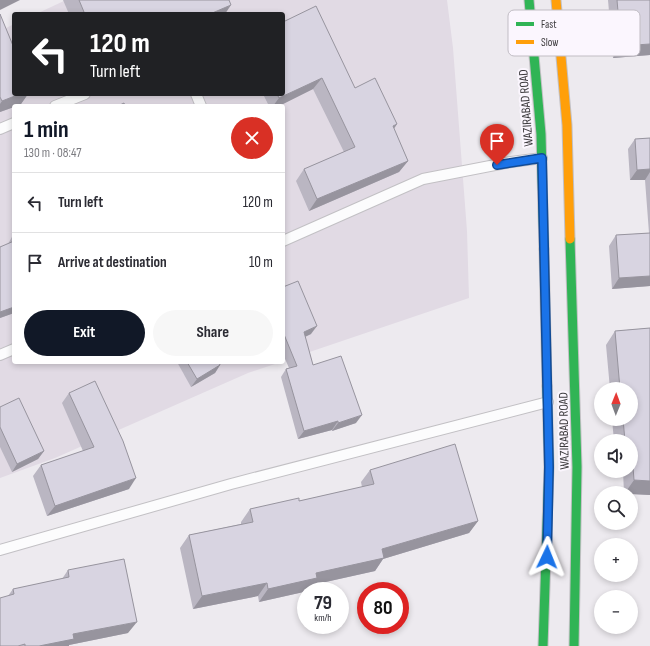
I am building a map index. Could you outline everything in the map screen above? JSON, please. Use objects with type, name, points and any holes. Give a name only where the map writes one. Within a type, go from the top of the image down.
[{"type":"highway","name":"WAZIRABAD ROAD","points":[[529,0],[530,10]]},
{"type":"highway","name":"WAZIRABAD ROAD","points":[[556,0],[557,10]]},
{"type":"highway","name":"WAZIRABAD ROAD","points":[[534,56],[542,158],[549,467],[543,646]]},
{"type":"highway","name":"WAZIRABAD ROAD","points":[[561,56],[567,125],[576,443],[576,600],[574,646]]},
{"type":"lane","points":[[60,104],[80,96]]},
{"type":"lane","points":[[0,129],[12,124]]},
{"type":"lane","points":[[285,241],[422,179],[542,158]]},
{"type":"lane","points":[[0,355],[12,350]]},
{"type":"lane","points":[[0,550],[231,484],[548,402]]},
{"type":"shaded area","points":[[66,0],[447,0],[453,48],[467,231],[469,298],[285,360],[285,104],[12,104],[12,364],[275,364],[248,373],[55,458],[0,478],[0,31],[12,25],[12,96],[285,96],[285,12],[40,12]]},
{"type":"building","points":[[79,0],[229,0],[231,5],[215,12],[84,12]]},
{"type":"building","points":[[617,0],[650,0],[650,44],[640,45],[640,10],[618,10]]},
{"type":"building","points":[[316,6],[355,88],[375,78],[397,124],[393,126],[408,161],[317,199],[304,169],[355,147],[322,78],[285,95],[285,21]]},
{"type":"building","points":[[0,14],[12,43],[12,96],[15,96],[2,101],[0,97]]},
{"type":"building","points":[[650,138],[650,169],[637,170],[635,139]]},
{"type":"building","points":[[650,233],[650,276],[619,278],[616,235]]},
{"type":"building","points":[[12,242],[12,308],[0,312],[0,247]]},
{"type":"building","points":[[298,281],[317,326],[304,332],[313,365],[341,356],[362,415],[338,423],[338,421],[304,431],[286,369],[297,366],[285,337],[285,286]]},
{"type":"building","points":[[650,328],[650,481],[634,480],[634,478],[638,478],[638,434],[624,434],[624,426],[638,426],[638,382],[619,382],[615,331]]},
{"type":"building","points":[[188,364],[220,364],[220,365],[197,379]]},
{"type":"building","points":[[95,381],[123,441],[136,478],[55,506],[41,465],[94,447],[69,393]]},
{"type":"building","points":[[19,398],[44,451],[17,464],[0,427],[0,407]]},
{"type":"building","points":[[455,444],[478,521],[382,549],[384,558],[316,573],[317,578],[268,589],[267,583],[202,596],[189,535],[253,522],[250,509],[299,498],[299,501],[374,484],[370,470]]},
{"type":"building","points":[[124,559],[137,622],[73,634],[74,639],[39,646],[25,646],[25,644],[18,646],[0,646],[0,598],[14,594],[13,589],[69,577],[68,570]]},
{"type":"traffic: fast","points":[[529,0],[530,10]]},
{"type":"traffic: fast","points":[[534,56],[541,134],[544,249]]},
{"type":"traffic: fast","points":[[570,239],[577,467],[574,646]]},
{"type":"traffic: fast","points":[[543,646],[549,467],[547,386]]},
{"type":"traffic: slow","points":[[556,0],[557,10]]},
{"type":"traffic: slow","points":[[561,56],[567,125],[570,239]]},
{"type":"traffic: slow","points":[[544,249],[547,386]]},
{"type":"route","points":[[497,165],[542,158],[549,467],[547,557]]}]
